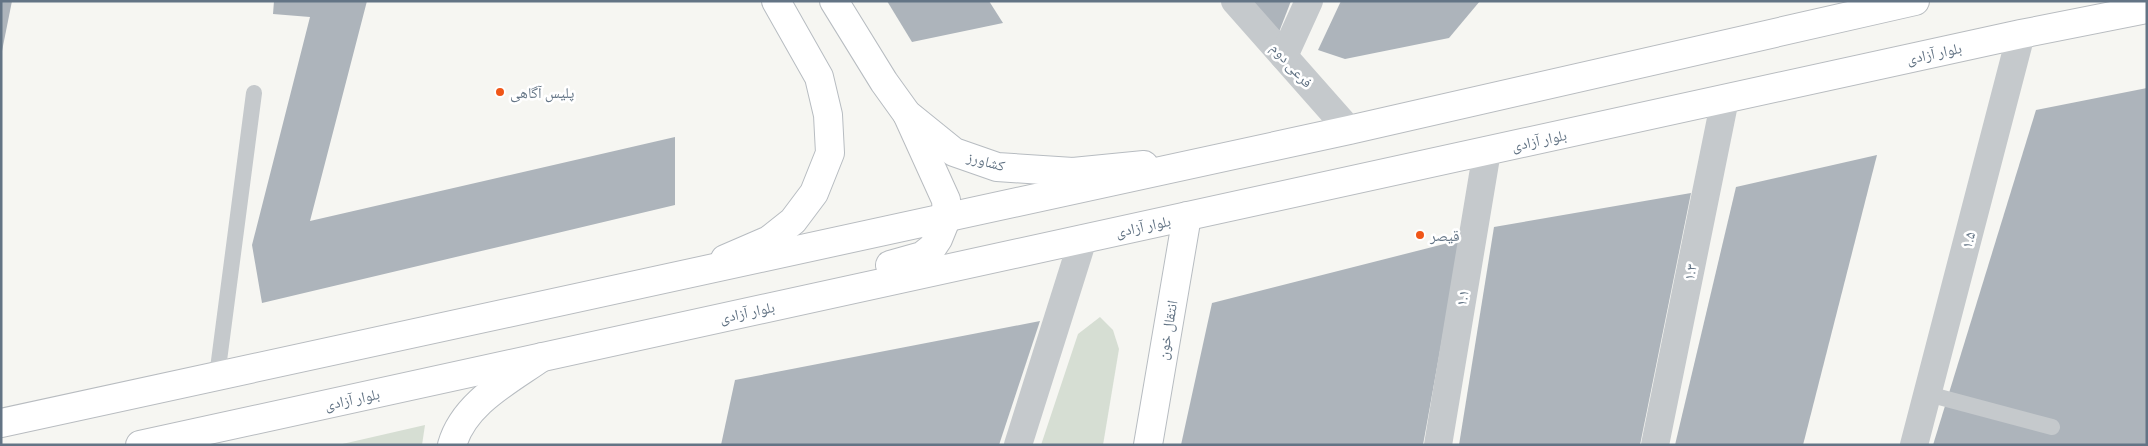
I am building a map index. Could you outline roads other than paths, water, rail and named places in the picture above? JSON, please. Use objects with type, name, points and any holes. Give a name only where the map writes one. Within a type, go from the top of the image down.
[{"type":"main road","name":"کشاورز","points":[[834,1],[884,82],[907,114],[954,152],[997,167],[1073,172],[1213,159]]},
{"type":"main road","points":[[1,423],[1349,130],[1915,1]]},
{"type":"main road","points":[[693,273],[769,240],[794,221],[814,193],[830,153],[828,115],[819,77],[785,5]]},
{"type":"main road","name":"بلوار آزادی","points":[[140,445],[2021,34],[2147,10]]},
{"type":"main road","points":[[801,300],[813,286],[826,279],[922,256],[932,248],[938,239],[947,217],[946,200],[907,114]]},
{"type":"main road","name":"انتقال خون","points":[[1148,445],[1187,216]]},
{"type":"main road","points":[[452,445],[461,422],[480,402],[542,357]]},
{"type":"street","name":"فرعی دوم","points":[[1235,1],[1349,130]]},
{"type":"street","points":[[1284,56],[1309,1]]},
{"type":"street","name":"۱.۵","points":[[1914,445],[2021,34]]},
{"type":"street","name":"۱.۳","points":[[1655,445],[1725,99]]},
{"type":"street","name":"۱.۱","points":[[1438,445],[1487,151]]},
{"type":"street","points":[[1018,445],[1083,239]]},
{"type":"lane","points":[[217,376],[254,93]]},
{"type":"lane","points":[[1928,394],[2052,427]]},
{"type":"place","name":"پلیس آگاهی","points":[[500,92]]},
{"type":"place","name":"قیصر","points":[[1420,235]]}]
